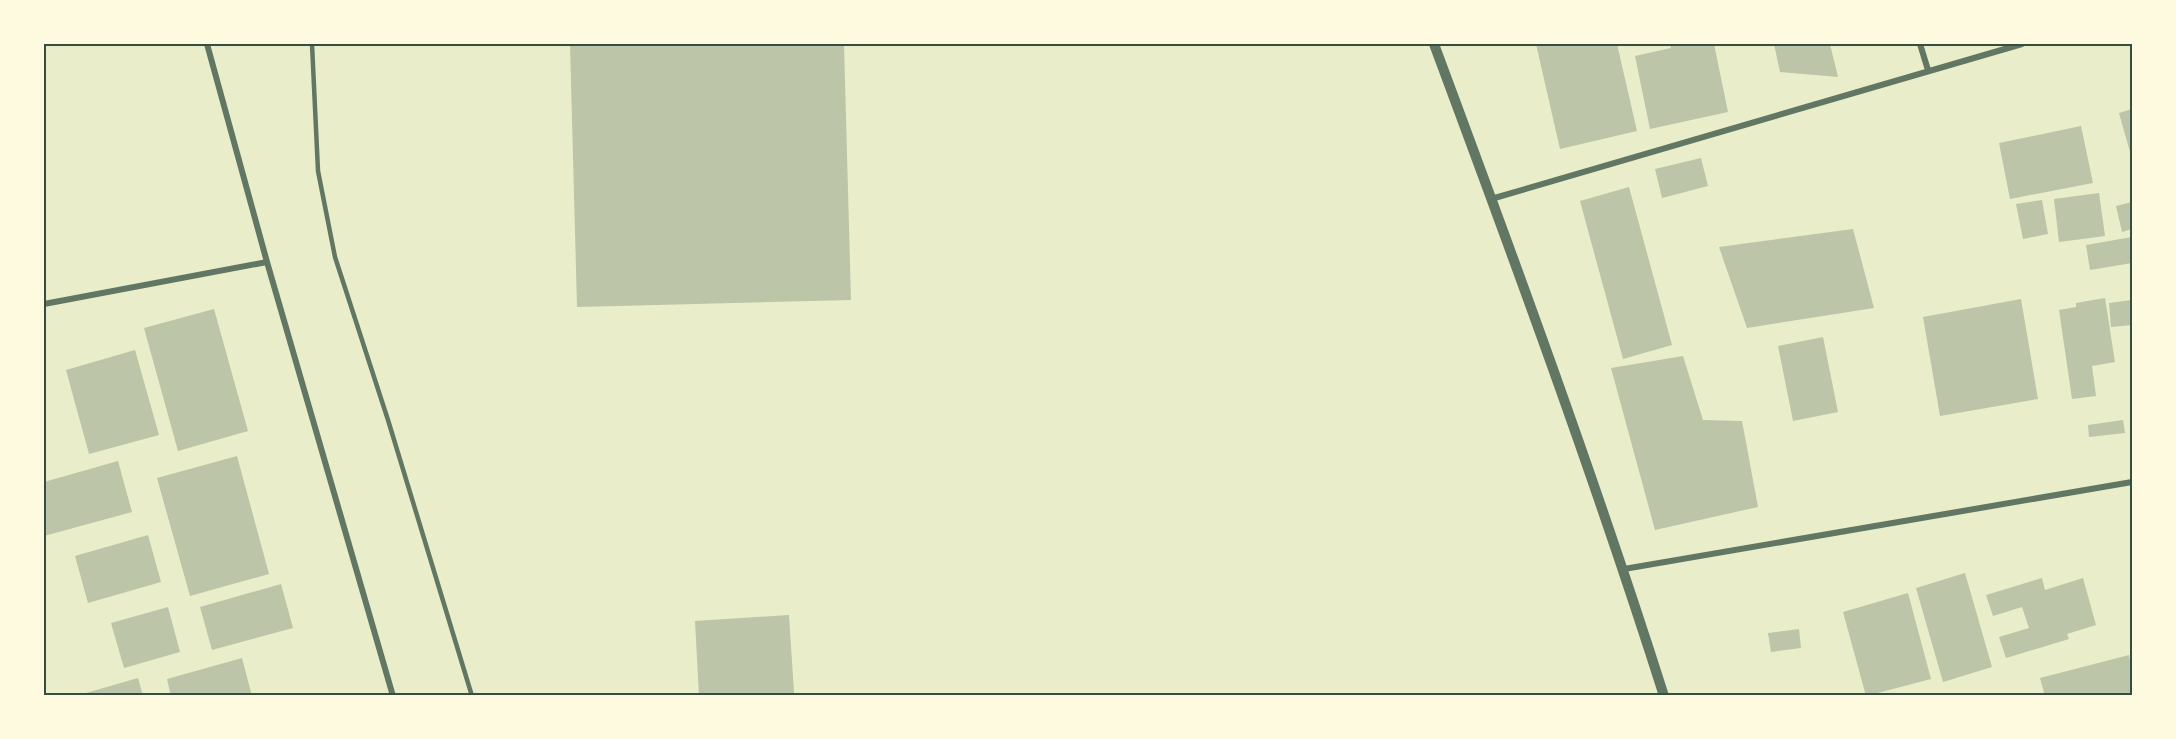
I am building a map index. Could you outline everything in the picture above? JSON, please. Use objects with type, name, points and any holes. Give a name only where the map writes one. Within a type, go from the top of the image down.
[{"type":"street","points":[[207,44],[267,262],[393,696]]},
{"type":"street","points":[[1434,44],[1624,569],[1664,696]]},
{"type":"street","points":[[1920,44],[1928,70]]},
{"type":"street","points":[[1491,199],[2022,44]]},
{"type":"street","points":[[44,304],[267,262]]},
{"type":"street","points":[[1624,569],[2133,482]]},
{"type":"lane","points":[[312,44],[318,171],[335,257],[388,420],[472,696]]},
{"type":"building","points":[[570,44],[844,44],[851,300],[577,307]]},
{"type":"building","points":[[1536,44],[1617,44],[1637,131],[1560,149]]},
{"type":"building","points":[[1670,44],[1714,44],[1728,112],[1650,129],[1635,56],[1671,48]]},
{"type":"building","points":[[1774,44],[1830,44],[1838,77],[1780,72]]},
{"type":"building","points":[[2132,109],[2132,159],[2119,113]]},
{"type":"building","points":[[2081,126],[2093,183],[2010,199],[1999,143]]},
{"type":"building","points":[[1701,158],[1708,186],[1662,198],[1655,169]]},
{"type":"building","points":[[1629,187],[1672,345],[1623,359],[1580,201]]},
{"type":"building","points":[[2099,193],[2105,236],[2059,242],[2054,199]]},
{"type":"building","points":[[2042,200],[2048,234],[2023,239],[2016,204]]},
{"type":"building","points":[[2132,202],[2132,229],[2122,232],[2116,206]]},
{"type":"building","points":[[1853,229],[1874,308],[1747,328],[1719,247]]},
{"type":"building","points":[[2132,237],[2132,263],[2090,270],[2086,245]]},
{"type":"building","points":[[2105,298],[2115,362],[2092,366],[2096,396],[2072,399],[2059,310],[2076,307],[2076,303]]},
{"type":"building","points":[[2021,299],[2038,399],[1940,416],[1923,317]]},
{"type":"building","points":[[2132,300],[2132,325],[2111,327],[2109,303]]},
{"type":"building","points":[[214,309],[248,431],[178,451],[144,328]]},
{"type":"building","points":[[1823,337],[1838,412],[1793,421],[1778,346]]},
{"type":"building","points":[[135,350],[159,435],[89,454],[66,370]]},
{"type":"building","points":[[1683,356],[1703,420],[1742,421],[1758,507],[1655,530],[1611,368]]},
{"type":"building","points":[[2123,420],[2125,433],[2089,437],[2088,425]]},
{"type":"building","points":[[237,456],[269,574],[190,596],[157,478]]},
{"type":"building","points":[[118,461],[132,512],[44,536],[44,482]]},
{"type":"building","points":[[148,535],[161,582],[88,603],[75,556]]},
{"type":"building","points":[[1965,573],[1992,667],[1943,682],[1916,588]]},
{"type":"building","points":[[2042,578],[2045,590],[2083,578],[2096,625],[2067,634],[2069,639],[2006,658],[1999,637],[2029,628],[2022,607],[1993,616],[1986,595]]},
{"type":"building","points":[[281,584],[293,628],[212,650],[200,607]]},
{"type":"building","points":[[1908,593],[1931,679],[1866,696],[1843,612]]},
{"type":"building","points":[[168,607],[180,652],[124,668],[111,623]]},
{"type":"building","points":[[789,615],[794,693],[699,696],[695,621]]},
{"type":"building","points":[[1799,629],[1801,648],[1771,652],[1768,633]]},
{"type":"building","points":[[2129,655],[2132,670],[2132,696],[2045,696],[2040,678]]},
{"type":"building","points":[[242,658],[252,696],[171,696],[167,679]]},
{"type":"building","points":[[138,678],[143,696],[86,696],[86,693]]}]
